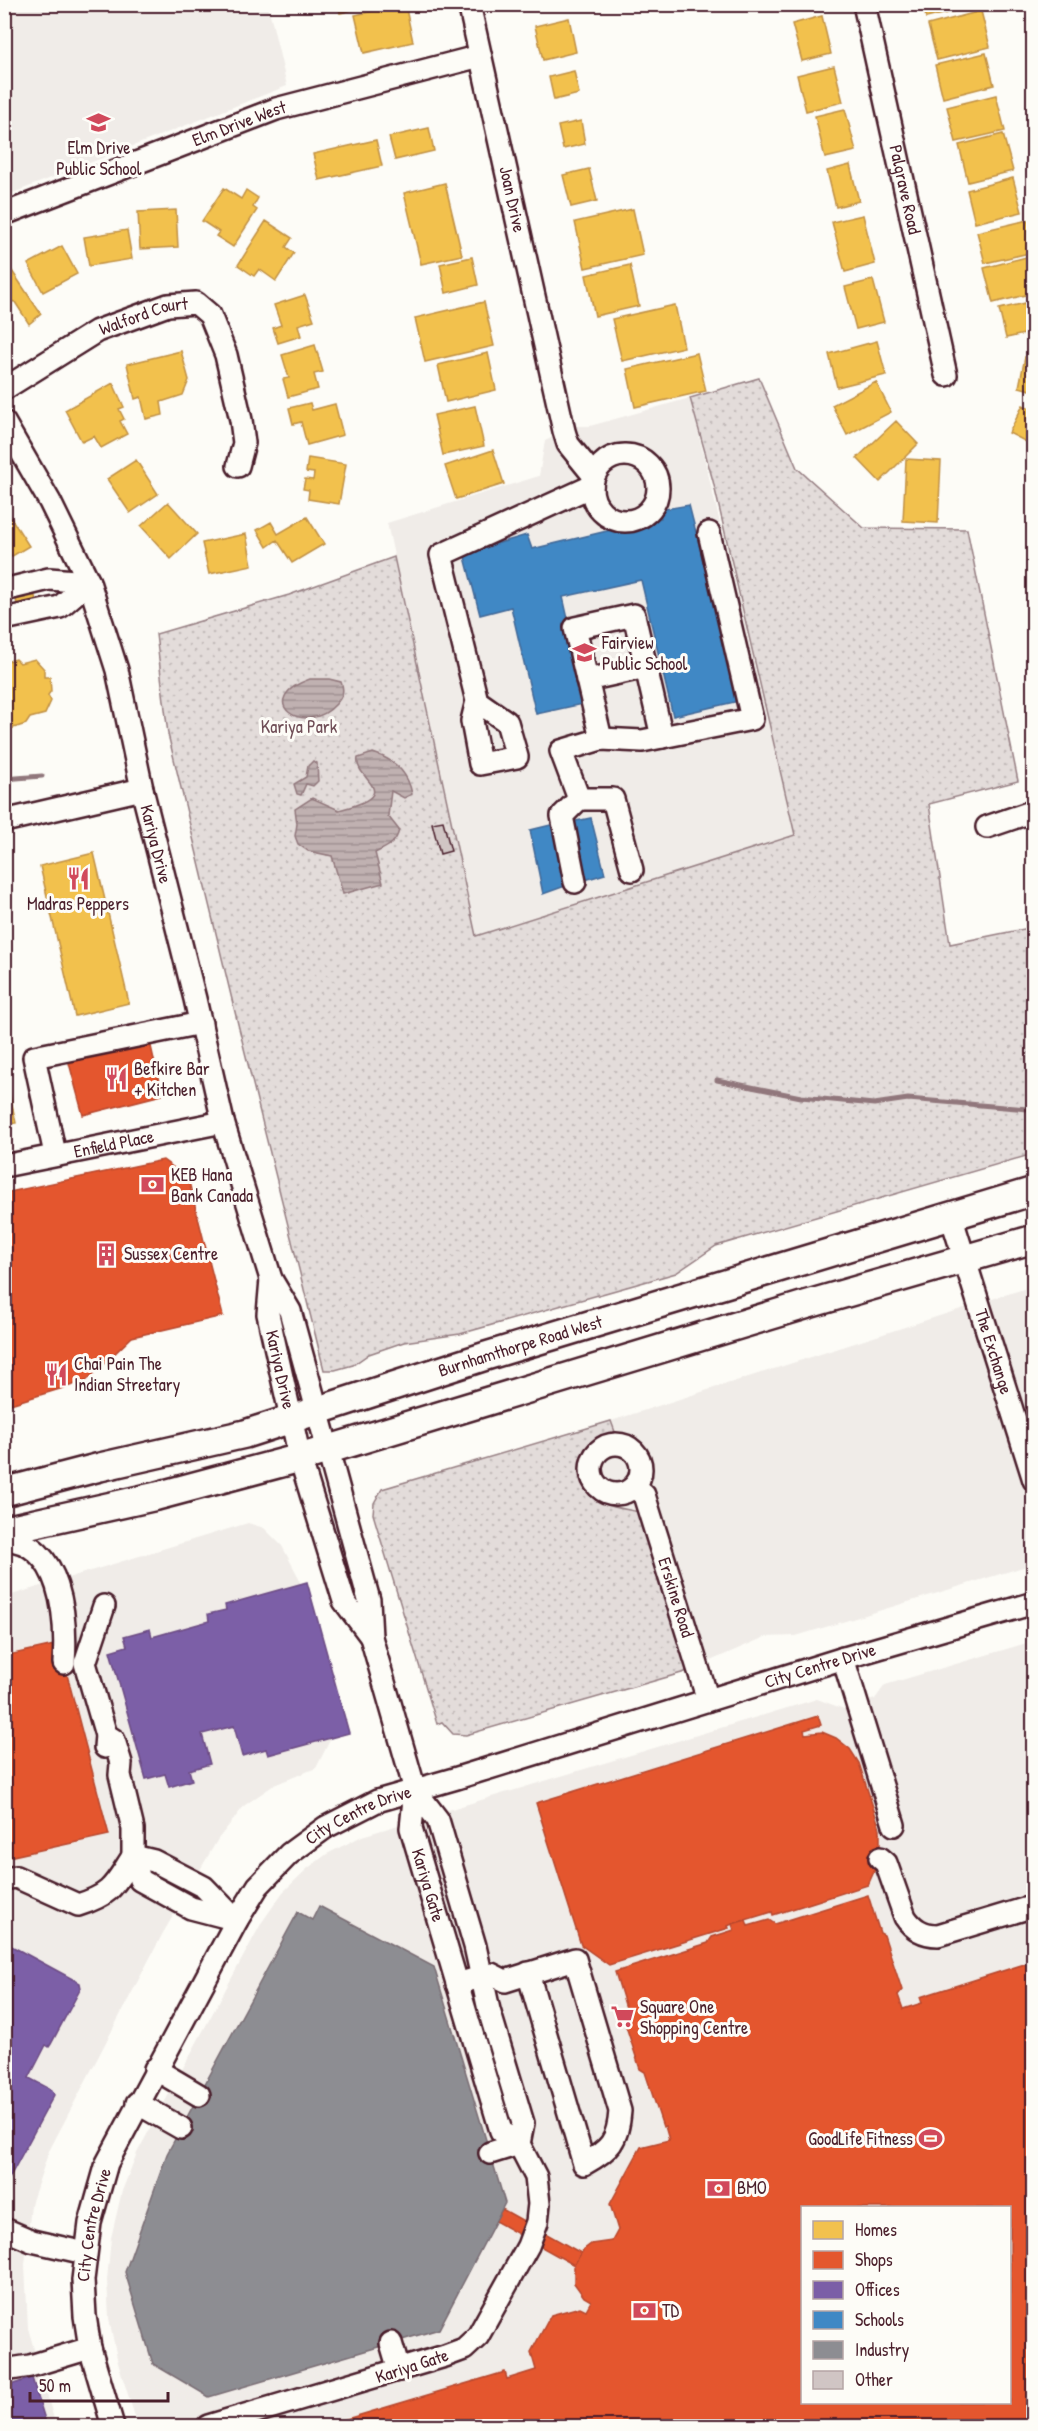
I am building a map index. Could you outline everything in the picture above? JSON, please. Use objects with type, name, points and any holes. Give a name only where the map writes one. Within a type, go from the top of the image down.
[{"type":"main road","name":"Burnhamthorpe Road West","points":[[4,1492],[100,1467],[245,1434],[486,1356],[1034,1191]]},
{"type":"main road","points":[[4,1530],[157,1496],[300,1458],[1034,1239]]},
{"type":"street","name":"Joan Drive","points":[[469,4],[568,444],[593,481],[441,555],[477,701]]},
{"type":"street","name":"Palgrave Road","points":[[864,4],[946,375]]},
{"type":"street","name":"Elm Drive West","points":[[4,214],[276,109],[480,56]]},
{"type":"street","name":"Walford Court","points":[[4,389],[97,331],[168,306],[196,303],[210,315],[226,355],[244,443],[238,466]]},
{"type":"street","name":"Kariya Drive","points":[[4,422],[50,502],[89,582],[117,670],[142,789],[201,1023],[223,1122],[271,1279],[290,1311],[304,1415],[300,1458]]},
{"type":"street","points":[[579,799],[561,751],[601,739],[642,741],[752,719],[710,533]]},
{"type":"street","points":[[4,590],[49,579],[89,582]]},
{"type":"street","points":[[4,620],[60,608],[89,582]]},
{"type":"street","points":[[601,739],[575,628],[634,615],[662,736]]},
{"type":"street","points":[[587,680],[646,668]]},
{"type":"street","points":[[4,821],[142,789]]},
{"type":"street","points":[[575,882],[562,816],[579,799],[613,799],[632,870]]},
{"type":"street","points":[[987,827],[1034,811]]},
{"type":"street","points":[[55,1154],[34,1057],[166,1028],[201,1023]]},
{"type":"street","name":"Enfield Place","points":[[4,1166],[223,1122]]},
{"type":"street","name":"The Exchange","points":[[951,1216],[1034,1480]]},
{"type":"street","name":"Kariya Drive","points":[[304,1415],[327,1449]]},
{"type":"street","name":"Kariya Gate","points":[[327,1449],[369,1600],[370,1637],[415,1790],[438,1820],[475,1946],[489,2010],[523,2123],[519,2144]]},
{"type":"street","name":"Kariya Gate","points":[[300,1458],[344,1601],[370,1637]]},
{"type":"street","name":"Erskine Road","points":[[639,1491],[708,1700]]},
{"type":"street","points":[[4,1539],[36,1549],[50,1566],[56,1582],[66,1634],[64,1663]]},
{"type":"street","name":"City Centre Drive","points":[[113,2427],[90,2348],[83,2280],[90,2223],[107,2163],[155,2069],[237,1920],[258,1886],[289,1854],[326,1827],[377,1801],[1034,1603]]},
{"type":"street","points":[[104,1606],[85,1664],[106,1735],[114,1740],[121,1763],[120,1775],[133,1828],[133,1856],[140,1880],[191,1908],[237,1920]]},
{"type":"street","points":[[843,1659],[894,1825]]},
{"type":"street","name":"Kariya Gate","points":[[208,2427],[464,2349],[478,2336],[536,2230],[539,2204],[536,2177],[519,2144],[501,2131],[411,1828],[415,1790]]},
{"type":"street","points":[[4,1879],[16,1877],[78,1905],[100,1898],[111,1889],[133,1856]]},
{"type":"street","points":[[880,1858],[886,1863],[905,1917],[910,1924],[928,1935],[938,1935],[1034,1906]]},
{"type":"street","points":[[457,1984],[491,1974],[505,1980],[528,1973],[575,1959],[620,2111],[619,2130],[610,2146],[599,2156],[584,2164],[528,1973]]},
{"type":"street","points":[[155,2069],[199,2095]]},
{"type":"street","points":[[137,2103],[181,2128]]},
{"type":"street","points":[[490,2153],[519,2144]]},
{"type":"street","points":[[4,2229],[33,2242],[85,2253]]},
{"type":"street","points":[[391,2343],[399,2370]]},
{"type":"street","points":[[4,2370],[30,2366],[90,2348]]},
{"type":"shaded area","name":"Elm Drive Public School","points":[[5,4],[268,5],[287,86],[5,196]]},
{"type":"shaded area","name":"Fairview Public School","points":[[690,398],[795,835],[476,936],[387,523],[539,476],[545,441],[576,426],[590,426]]},
{"type":"shaded area","points":[[310,679],[329,679],[341,682],[342,694],[336,704],[324,714],[311,718],[299,717],[289,712],[284,705],[285,697],[293,688]]},
{"type":"shaded area","points":[[373,753],[393,763],[403,773],[412,794],[404,798],[391,791],[388,816],[399,830],[393,842],[375,853],[383,883],[343,894],[332,856],[308,851],[298,844],[295,836],[297,824],[295,809],[312,798],[339,810],[370,798],[374,792],[362,773],[358,758]]},
{"type":"shaded area","points":[[313,761],[317,763],[318,781],[313,786],[306,784],[301,795],[297,794],[294,784],[306,777],[308,766]]},
{"type":"shaded area","points":[[1033,1286],[1033,1564],[796,1636],[765,1637],[685,1672],[689,1667],[618,1508],[597,1498],[587,1480],[587,1471],[593,1461],[601,1451],[618,1440],[611,1421]]},
{"type":"shaded area","points":[[248,1523],[264,1528],[282,1546],[298,1576],[341,1718],[316,1768],[274,1785],[245,1805],[218,1839],[163,1933],[49,2151],[31,2204],[25,2265],[28,2328],[56,2426],[5,2426],[5,1597]]},
{"type":"shaded area","name":"Square One Shopping Centre","points":[[1033,1641],[1033,2426],[138,2426],[118,2363],[109,2318],[107,2280],[111,2238],[122,2191],[137,2153],[262,1922],[283,1892],[308,1868],[327,1854],[362,1836],[817,1699],[844,1709],[875,1699],[885,1685]]},
{"type":"green space","name":"Kariya Park","points":[[759,378],[797,468],[864,528],[967,529],[1018,781],[929,804],[950,944],[1029,928],[1033,939],[1033,1154],[716,1246],[676,1273],[460,1334],[404,1342],[369,1354],[353,1365],[335,1370],[324,1370],[168,734],[156,634],[289,595],[394,557],[476,936],[795,835],[713,481],[690,398]]},
{"type":"green space","points":[[611,1421],[618,1440],[593,1461],[587,1479],[589,1488],[606,1504],[639,1512],[689,1667],[685,1672],[466,1735],[453,1734],[442,1722],[437,1724],[373,1514],[374,1503],[382,1489]]},
{"type":"building: Homes","points":[[338,4],[378,4],[340,13]]},
{"type":"building: Homes","points":[[405,4],[413,42],[364,53],[355,15]]},
{"type":"building: Homes","points":[[523,4],[546,4],[524,9]]},
{"type":"building: Homes","points":[[923,4],[977,4],[977,6],[926,18]]},
{"type":"building: Homes","points":[[981,11],[990,47],[937,60],[928,25]]},
{"type":"building: Homes","points":[[822,16],[831,54],[802,61],[792,24]]},
{"type":"building: Homes","points":[[569,18],[576,52],[543,60],[535,26]]},
{"type":"building: Homes","points":[[986,53],[994,85],[943,98],[935,65]]},
{"type":"building: Homes","points":[[834,66],[843,102],[806,111],[797,75]]},
{"type":"building: Homes","points":[[574,71],[579,94],[554,100],[549,77]]},
{"type":"building: Homes","points":[[996,95],[1005,131],[956,142],[947,107]]},
{"type":"building: Homes","points":[[845,109],[856,151],[825,158],[815,116]]},
{"type":"building: Homes","points":[[581,121],[585,144],[563,149],[558,126]]},
{"type":"building: Homes","points":[[429,128],[434,151],[395,160],[389,137]]},
{"type":"building: Homes","points":[[1003,134],[1013,171],[968,182],[959,145]]},
{"type":"building: Homes","points":[[376,140],[382,166],[319,180],[313,154]]},
{"type":"building: Homes","points":[[850,165],[859,201],[836,207],[827,171]]},
{"type":"building: Homes","points":[[589,169],[597,201],[571,207],[563,175]]},
{"type":"building: Homes","points":[[1013,178],[1022,212],[975,223],[967,190]]},
{"type":"building: Homes","points":[[445,183],[462,255],[421,264],[404,193]]},
{"type":"building: Homes","points":[[224,188],[241,199],[246,190],[258,198],[253,207],[257,210],[233,247],[216,236],[219,232],[202,221]]},
{"type":"building: Homes","points":[[633,209],[643,255],[585,268],[575,222]]},
{"type":"building: Homes","points":[[176,210],[178,247],[140,249],[138,212]]},
{"type":"building: Homes","points":[[863,215],[875,264],[845,272],[832,222]]},
{"type":"building: Homes","points":[[1028,220],[1034,241],[1034,252],[985,263],[977,232]]},
{"type":"building: Homes","points":[[266,221],[292,238],[286,247],[294,253],[276,281],[259,269],[254,276],[238,265]]},
{"type":"building: Homes","points":[[127,230],[132,259],[89,266],[84,237]]},
{"type":"building: Homes","points":[[62,246],[77,274],[43,292],[28,264]]},
{"type":"building: Homes","points":[[1034,255],[1034,293],[993,303],[984,268]]},
{"type":"building: Homes","points":[[472,257],[478,285],[446,293],[440,264]]},
{"type":"building: Homes","points":[[630,265],[639,306],[595,316],[586,275]]},
{"type":"building: Homes","points":[[10,268],[41,314],[29,324],[15,302],[4,300],[4,272]]},
{"type":"building: Homes","points":[[873,280],[884,322],[856,329],[845,287]]},
{"type":"building: Homes","points":[[305,295],[314,320],[298,325],[301,336],[278,343],[273,328],[281,325],[274,305]]},
{"type":"building: Homes","points":[[1034,301],[1034,332],[1006,338],[999,309]]},
{"type":"building: Homes","points":[[484,302],[494,346],[425,362],[415,318]]},
{"type":"building: Homes","points":[[675,305],[684,347],[622,361],[612,319]]},
{"type":"building: Homes","points":[[877,341],[886,375],[837,387],[829,354]]},
{"type":"building: Homes","points":[[315,345],[323,372],[314,374],[318,389],[288,397],[283,379],[289,378],[282,355]]},
{"type":"building: Homes","points":[[181,351],[189,380],[183,395],[161,402],[163,415],[146,419],[141,397],[135,399],[127,364]]},
{"type":"building: Homes","points":[[488,353],[496,390],[446,402],[438,365]]},
{"type":"building: Homes","points":[[697,353],[706,391],[635,407],[627,369]]},
{"type":"building: Homes","points":[[1025,357],[1034,359],[1034,391],[1019,387]]},
{"type":"building: Homes","points":[[876,382],[891,412],[847,435],[832,405]]},
{"type":"building: Homes","points":[[113,383],[124,407],[119,409],[124,419],[120,421],[127,434],[101,448],[94,436],[82,442],[65,410]]},
{"type":"building: Homes","points":[[310,403],[312,410],[335,404],[343,435],[307,445],[301,422],[293,424],[289,408]]},
{"type":"building: Homes","points":[[1023,405],[1034,410],[1034,446],[1009,433]]},
{"type":"building: Homes","points":[[475,406],[484,446],[443,455],[434,415]]},
{"type":"building: Homes","points":[[896,421],[918,444],[880,482],[857,458]]},
{"type":"building: Homes","points":[[493,450],[504,484],[456,499],[445,466]]},
{"type":"building: Homes","points":[[308,458],[346,464],[339,504],[308,499],[309,490],[303,489],[305,479],[313,480],[314,473],[306,472]]},
{"type":"building: Homes","points":[[906,459],[941,461],[938,523],[903,521]]},
{"type":"building: Homes","points":[[136,460],[158,494],[130,513],[107,479]]},
{"type":"building: Homes","points":[[168,502],[197,534],[171,559],[141,526]]},
{"type":"building: Homes","points":[[4,507],[29,546],[4,561]]},
{"type":"building: Homes","points":[[307,517],[324,544],[292,563],[277,540],[267,547],[257,530],[271,522],[278,534]]},
{"type":"building: Homes","points":[[246,534],[252,565],[209,574],[202,543]]},
{"type":"building: Homes","points":[[35,596],[37,608],[18,611],[16,599]]},
{"type":"building: Homes","points":[[16,659],[20,663],[35,659],[44,669],[44,677],[50,677],[51,691],[48,695],[51,701],[45,714],[30,718],[26,724],[4,731],[4,662]]},
{"type":"building: Homes","points":[[94,853],[129,1003],[75,1016],[40,866]]},
{"type":"building: Homes","points":[[4,1073],[16,1123],[4,1125]]},
{"type":"building: Shops","name":"Befkire Bar + Kitchen","points":[[150,1042],[162,1095],[83,1115],[69,1063]]},
{"type":"building: Shops","name":"Sussex Centre","points":[[163,1160],[188,1178],[223,1316],[132,1337],[86,1381],[4,1406],[4,1193]]},
{"type":"building: Shops","points":[[59,1644],[109,1835],[4,1858],[4,1656]]},
{"type":"building: Shops","points":[[818,1716],[821,1725],[804,1730],[805,1734],[822,1732],[836,1738],[850,1749],[859,1763],[880,1829],[880,1858],[868,1885],[773,1915],[772,1912],[732,1924],[728,1926],[729,1928],[609,1965],[581,1945],[536,1803]]},
{"type":"building: Shops","points":[[868,1895],[902,1990],[898,1995],[903,2009],[922,2003],[920,1997],[1034,1961],[1034,2426],[323,2426],[505,2372],[507,2379],[536,2370],[531,2352],[551,2315],[580,2307],[586,2310],[591,2301],[584,2297],[574,2283],[574,2265],[583,2250],[591,2244],[612,2241],[618,2230],[610,2204],[641,2147],[669,2140],[645,2072],[640,2069],[622,2014],[626,2008],[615,1972],[708,1943],[712,1937],[734,1930],[732,1924],[746,1920],[748,1926],[769,1920],[775,1924]]},
{"type":"building: Shops","points":[[502,2209],[581,2253],[574,2265],[495,2221]]},
{"type":"building: Offices","points":[[307,1582],[349,1733],[268,1755],[266,1749],[242,1756],[234,1726],[202,1734],[210,1764],[189,1770],[192,1780],[169,1787],[165,1774],[146,1779],[110,1651],[127,1646],[124,1636],[150,1629],[152,1637],[209,1621],[208,1614],[226,1610],[225,1605]]},
{"type":"building: Offices","points":[[4,1942],[80,1983],[81,1988],[51,2044],[49,2047],[46,2045],[29,2078],[52,2090],[54,2095],[4,2188]]},
{"type":"building: Offices","points":[[32,2378],[47,2426],[4,2426],[4,2387]]},
{"type":"building: Schools","name":"Fairview Public School","points":[[689,505],[739,701],[673,716],[641,580],[563,597],[587,703],[536,714],[511,607],[480,615],[464,553],[527,535],[532,549],[661,518],[659,510]]},
{"type":"building: Schools","points":[[591,818],[605,874],[585,880],[571,822]]},
{"type":"building: Schools","points":[[555,824],[568,885],[543,894],[530,830]]},
{"type":"building: Industry","points":[[319,1906],[434,1967],[505,2203],[439,2329],[209,2397],[153,2364],[125,2272],[167,2154],[298,1912],[312,1920]]},
{"type":"building: Other","points":[[443,821],[451,851],[440,854],[432,823]]},
{"type":"waterway","points":[[4,779],[42,776]]},
{"type":"waterway","points":[[717,1080],[801,1097],[874,1104],[908,1099],[1028,1109]]},
{"type":"place","name":"Elm Drive Public School","points":[[99,122]]},
{"type":"place","name":"Fairview Public School","points":[[584,653]]},
{"type":"place","name":"Madras Peppers","points":[[78,878]]},
{"type":"place","name":"Befkire Bar + Kitchen","points":[[116,1079]]},
{"type":"place","name":"KEB Hana Bank Canada","points":[[153,1185]]},
{"type":"place","name":"Sussex Centre","points":[[106,1254]]},
{"type":"place","name":"Chai Pain The Indian Streetary","points":[[56,1374]]},
{"type":"place","name":"Square One Shopping Centre","points":[[622,2017]]},
{"type":"place","name":"GoodLife Fitness","points":[[931,2139]]},
{"type":"place","name":"BMO","points":[[719,2188]]},
{"type":"place","name":"TD","points":[[644,2311]]}]
